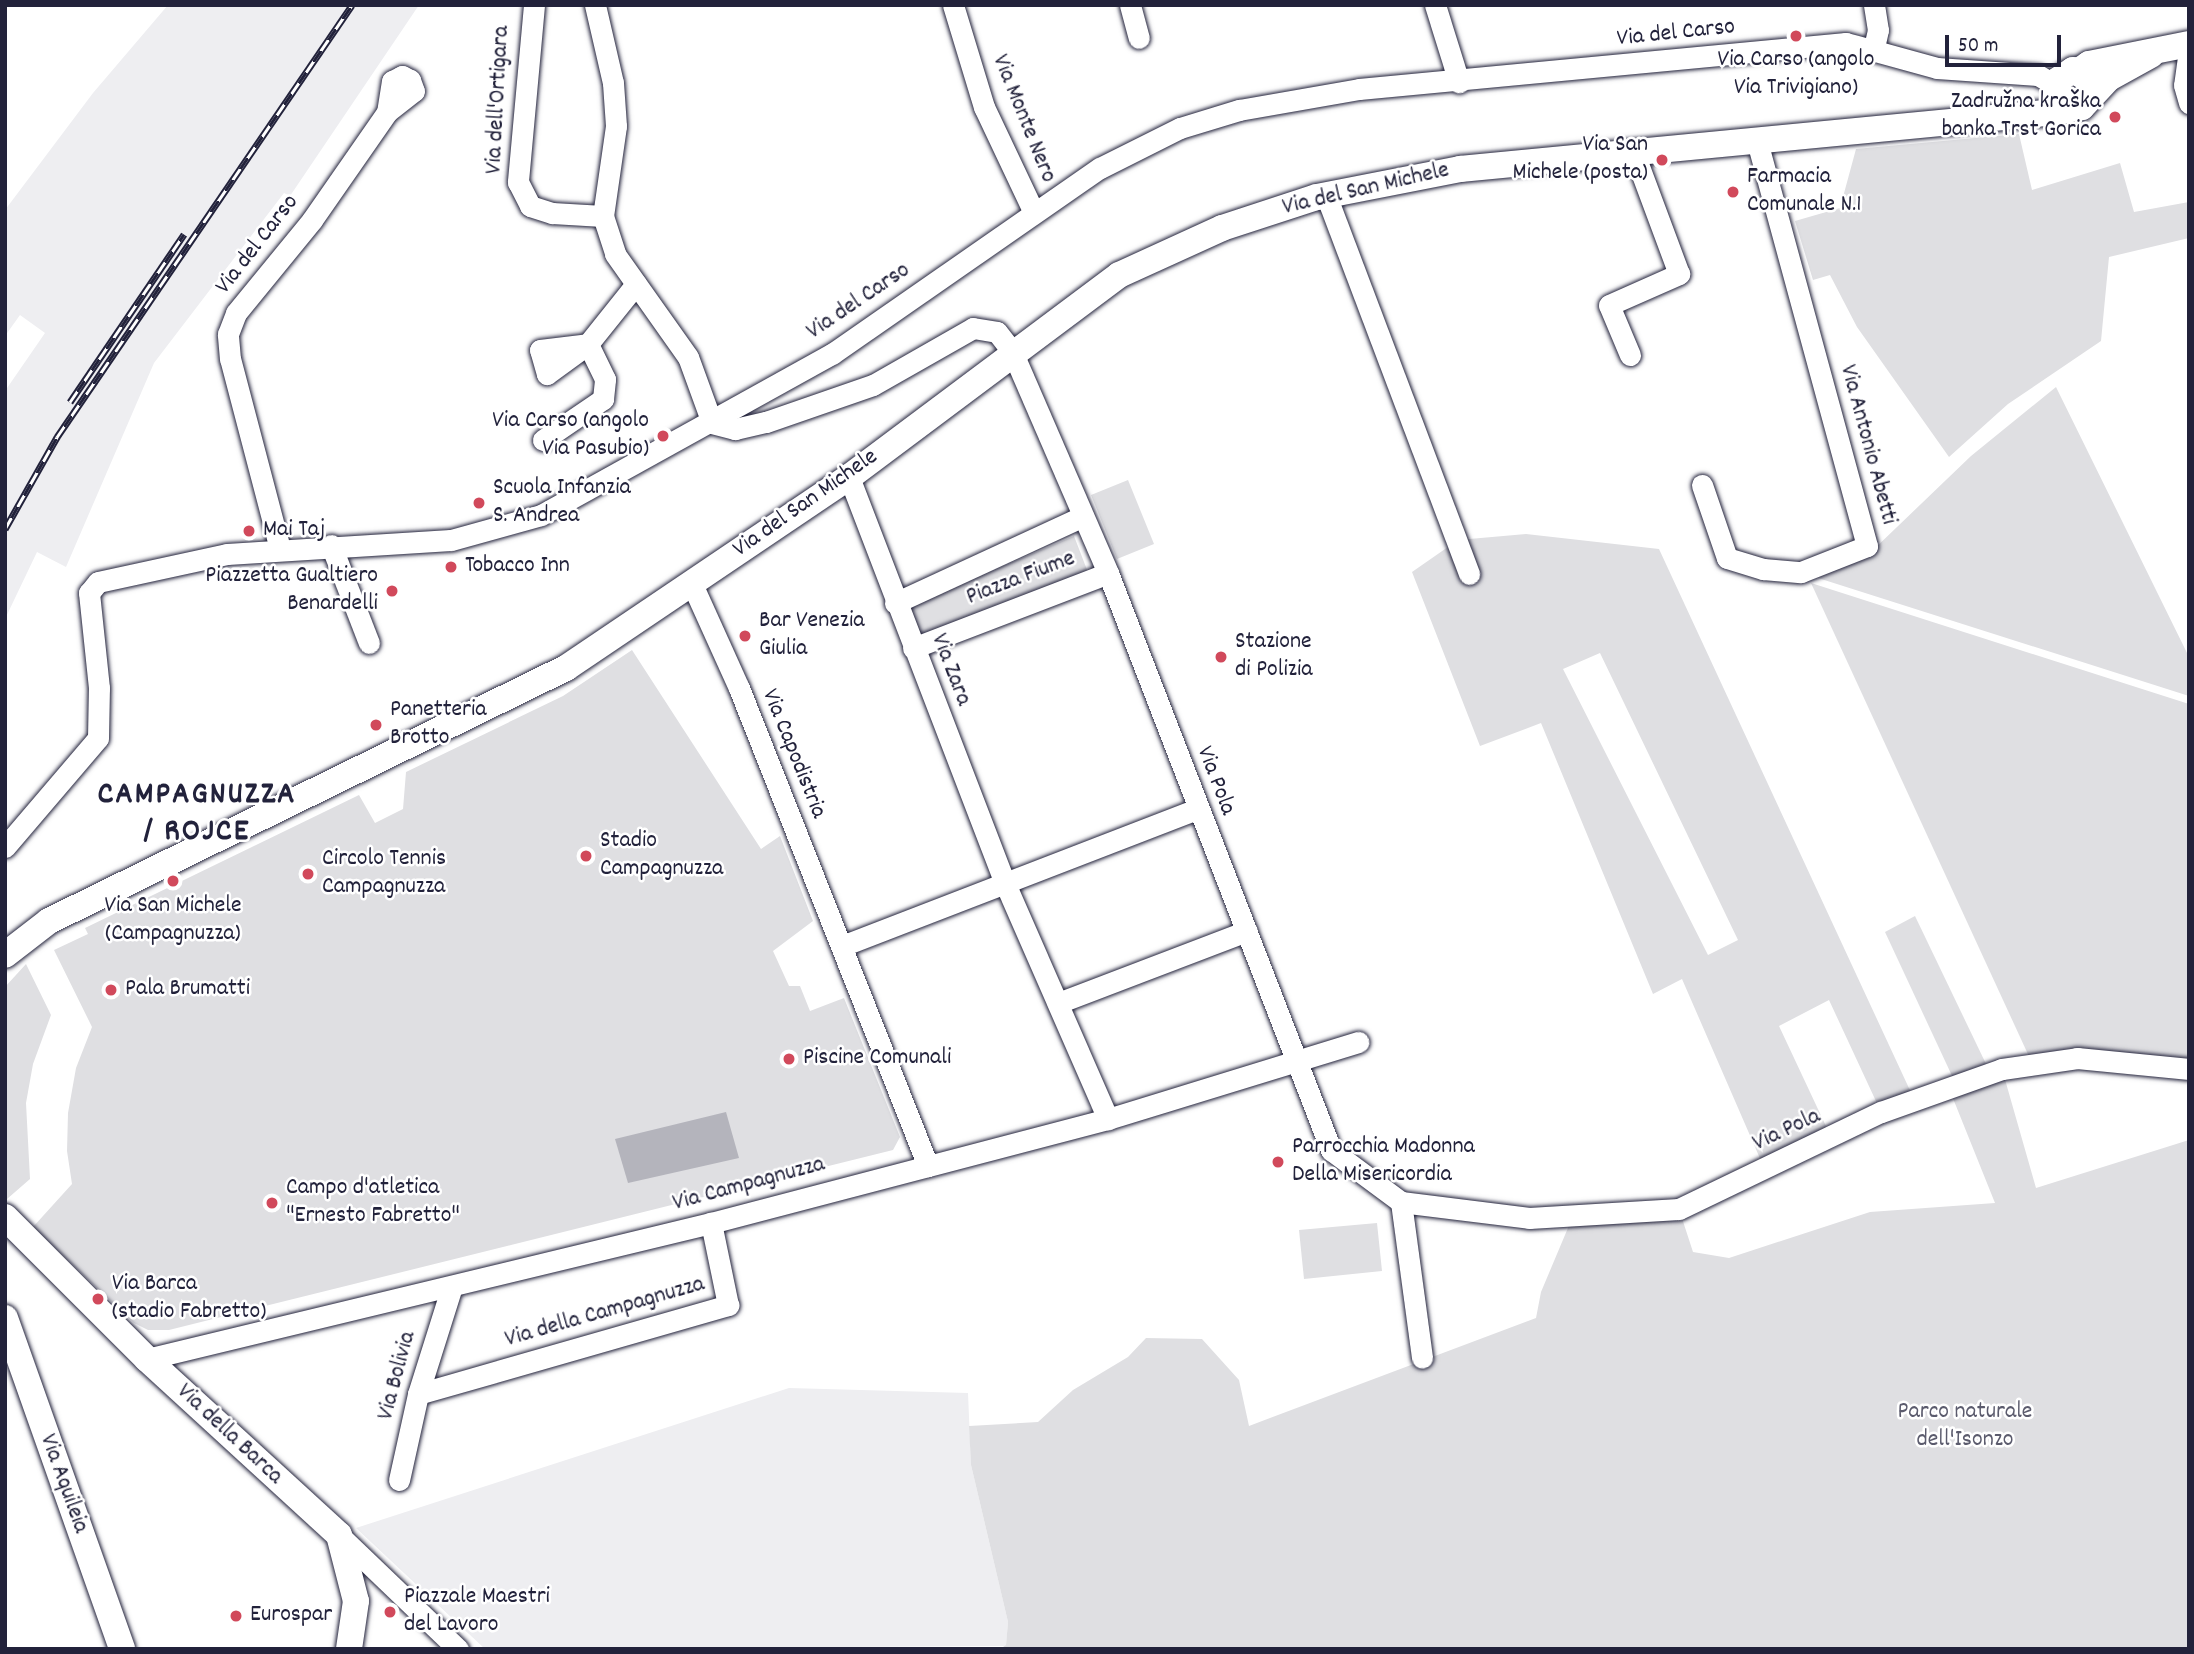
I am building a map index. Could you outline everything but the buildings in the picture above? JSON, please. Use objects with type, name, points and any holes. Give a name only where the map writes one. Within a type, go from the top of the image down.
[{"type":"main road","name":"Via del San Michele","points":[[5,955],[49,921],[502,704],[566,668],[849,477],[1012,351],[1119,275],[1222,228],[1326,195],[1460,169],[2010,117],[2070,87],[2089,64],[2155,54],[2189,44]]},
{"type":"main road","name":"Via della Barca","points":[[5,1217],[147,1359],[339,1535]]},
{"type":"main road","name":"Via Aquileia","points":[[5,1318],[122,1649]]},
{"type":"main road","points":[[339,1535],[356,1601],[349,1649]]},
{"type":"street","name":"Via dell'Ortigara","points":[[534,5],[518,182],[530,206],[552,213],[603,216]]},
{"type":"street","points":[[595,5],[613,83],[616,125],[603,216],[615,254],[688,357],[712,423],[735,429],[766,422],[873,385],[972,328],[997,332],[1012,351]]},
{"type":"street","name":"Via Monte Nero","points":[[953,5],[984,107],[1034,213]]},
{"type":"street","points":[[1130,5],[1139,38]]},
{"type":"street","points":[[1435,5],[1459,82]]},
{"type":"street","points":[[1874,5],[1878,30],[1874,47]]},
{"type":"street","name":"Via del Carso","points":[[5,848],[98,738],[99,688],[89,593],[94,585],[227,554],[335,545],[451,540],[541,515],[712,423],[832,354],[1034,213],[1128,153],[1180,128],[1239,110],[1359,89],[1459,82],[1846,43],[1874,47],[1937,68],[2021,72],[2056,66],[2070,87]]},
{"type":"street","points":[[2186,94],[2189,50]]},
{"type":"street","points":[[2155,54],[2186,94]]},
{"type":"street","name":"Via del Carso","points":[[280,549],[230,359],[229,334],[236,313],[312,220],[387,112]]},
{"type":"street","name":"Via Antonio Abetti","points":[[1702,485],[1727,558],[1763,569],[1801,572],[1867,546],[1757,142]]},
{"type":"street","points":[[1630,355],[1609,305],[1679,274],[1634,153]]},
{"type":"street","points":[[1326,195],[1469,574]]},
{"type":"street","points":[[543,440],[603,399],[605,379],[588,344],[635,284]]},
{"type":"street","name":"Via Pola","points":[[1012,351],[1108,573],[1197,809],[1300,1060],[1331,1150],[1401,1202],[1529,1218],[1679,1209],[1881,1112],[2002,1069],[2077,1058],[2189,1069]]},
{"type":"street","name":"Via Zara","points":[[849,477],[895,603],[1004,881],[1108,1119]]},
{"type":"street","name":"Piazza Fiume","points":[[895,603],[1083,516]]},
{"type":"street","points":[[335,545],[369,643]]},
{"type":"street","name":"Piazza Fiume","points":[[913,648],[1108,573]]},
{"type":"street","name":"Via Capodistria","points":[[692,584],[842,946],[928,1166]]},
{"type":"street","points":[[842,946],[1004,881],[1197,809]]},
{"type":"street","points":[[1058,1003],[1247,931]]},
{"type":"street","name":"Via Campagnuzza","points":[[147,1359],[710,1223],[1108,1119],[1358,1042]]},
{"type":"street","points":[[1401,1202],[1422,1359]]},
{"type":"street","name":"Via della Campagnuzza","points":[[418,1394],[728,1305],[710,1223]]},
{"type":"street","name":"Via Bolivia","points":[[399,1480],[418,1394],[452,1286]]},
{"type":"street","name":"Via della Barca","points":[[339,1535],[458,1649]]},
{"type":"shaded area","points":[[168,5],[419,5],[290,196],[284,193],[154,363],[66,567],[37,552],[5,619],[5,391],[45,333],[20,315],[5,336],[5,210],[93,93]]},
{"type":"shaded area","points":[[726,1112],[739,1158],[628,1183],[615,1139]]},
{"type":"shaded area","points":[[789,1388],[968,1393],[971,1465],[1008,1622],[1006,1646],[485,1649],[356,1528]]},
{"type":"green space","points":[[2019,134],[2032,190],[2120,163],[2134,212],[2189,202],[2189,238],[2109,257],[2101,341],[2008,404],[1949,457],[1857,327],[1830,275],[1813,280],[1795,221],[1840,208],[1856,149]]},
{"type":"green space","points":[[2056,387],[2189,657],[2189,696],[1818,578],[1872,551],[1971,456]]},
{"type":"green space","points":[[1128,480],[1154,544],[1117,559],[1091,495]]},
{"type":"green space","points":[[1526,534],[1659,549],[1914,1099],[1881,1112],[1829,1000],[1779,1026],[1832,1139],[1765,1170],[1682,979],[1653,994],[1541,723],[1480,746],[1412,572],[1458,540]],"holes":[[[1600,653],[1738,940],[1708,955],[1563,669]]]},
{"type":"green space","points":[[1074,536],[1089,575],[917,639],[905,608]]},
{"type":"green space","points":[[1811,583],[2189,704],[2189,1069],[2032,1063]]},
{"type":"green space","points":[[632,650],[761,849],[780,836],[813,921],[773,951],[789,986],[800,986],[810,1011],[844,998],[900,1137],[893,1150],[169,1330],[148,1330],[134,1323],[33,1227],[72,1184],[67,1151],[68,1113],[76,1068],[92,1027],[54,950],[88,934],[85,928],[359,795],[375,823],[403,809],[406,772],[563,696]]},
{"type":"green space","points":[[1915,916],[1987,1066],[1953,1078],[1885,932]]},
{"type":"green space","points":[[26,964],[51,1015],[33,1064],[26,1103],[30,1179],[7,1199],[5,987]]},
{"type":"green space","name":"Parco naturale dell'Isonzo","points":[[2002,1069],[2036,1188],[2189,1140],[2189,1649],[1000,1649],[1006,1645],[1008,1622],[971,1465],[969,1426],[1038,1422],[1073,1390],[1128,1357],[1146,1338],[1202,1339],[1239,1380],[1249,1426],[1536,1318],[1541,1292],[1573,1216],[1679,1209],[1693,1252],[1729,1258],[1870,1212],[1995,1203],[1948,1086]]},
{"type":"green space","points":[[1377,1223],[1382,1271],[1304,1279],[1299,1230]]},
{"type":"railway","points":[[5,529],[57,437],[352,5]]},
{"type":"railway","points":[[70,402],[184,234]]},
{"type":"place","name":"Via Carso (angolo Via Trivigiano)","points":[[1796,36]]},
{"type":"place","name":"Zadružna kraška banka Trst Gorica","points":[[2115,117]]},
{"type":"place","name":"Via San Michele (posta)","points":[[1662,160]]},
{"type":"place","name":"Farmacia Comunale N.1","points":[[1733,192]]},
{"type":"place","name":"Via Carso (angolo Via Pasubio)","points":[[663,436]]},
{"type":"place","name":"Scuola Infanzia S. Andrea","points":[[479,503]]},
{"type":"place","name":"Mai Taj","points":[[249,531]]},
{"type":"place","name":"Tobacco Inn","points":[[451,567]]},
{"type":"place","name":"Piazzetta Gualtiero Benardelli","points":[[392,591]]},
{"type":"place","name":"Bar Venezia Giulia","points":[[745,636]]},
{"type":"place","name":"Stazione di Polizia","points":[[1221,657]]},
{"type":"place","name":"Panetteria Brotto","points":[[376,725]]},
{"type":"place","name":"Stadio Campagnuzza","points":[[586,856]]},
{"type":"place","name":"Circolo Tennis Campagnuzza","points":[[308,874]]},
{"type":"place","name":"Via San Michele (Campagnuzza)","points":[[173,881]]},
{"type":"place","name":"Pala Brumatti","points":[[111,990]]},
{"type":"place","name":"Piscine Comunali","points":[[789,1059]]},
{"type":"place","name":"Parrocchia Madonna Della Misericordia","points":[[1278,1162]]},
{"type":"place","name":"Campo d'atletica \"Ernesto Fabretto\"","points":[[272,1203]]},
{"type":"place","name":"Via Barca (stadio Fabretto)","points":[[98,1299]]},
{"type":"place","name":"Piazzale Maestri del Lavoro","points":[[390,1612]]},
{"type":"place","name":"Eurospar","points":[[236,1616]]},
{"type":"district","name":"CAMPAGNUZZA / ROJCE","points":[[197,816]]}]
